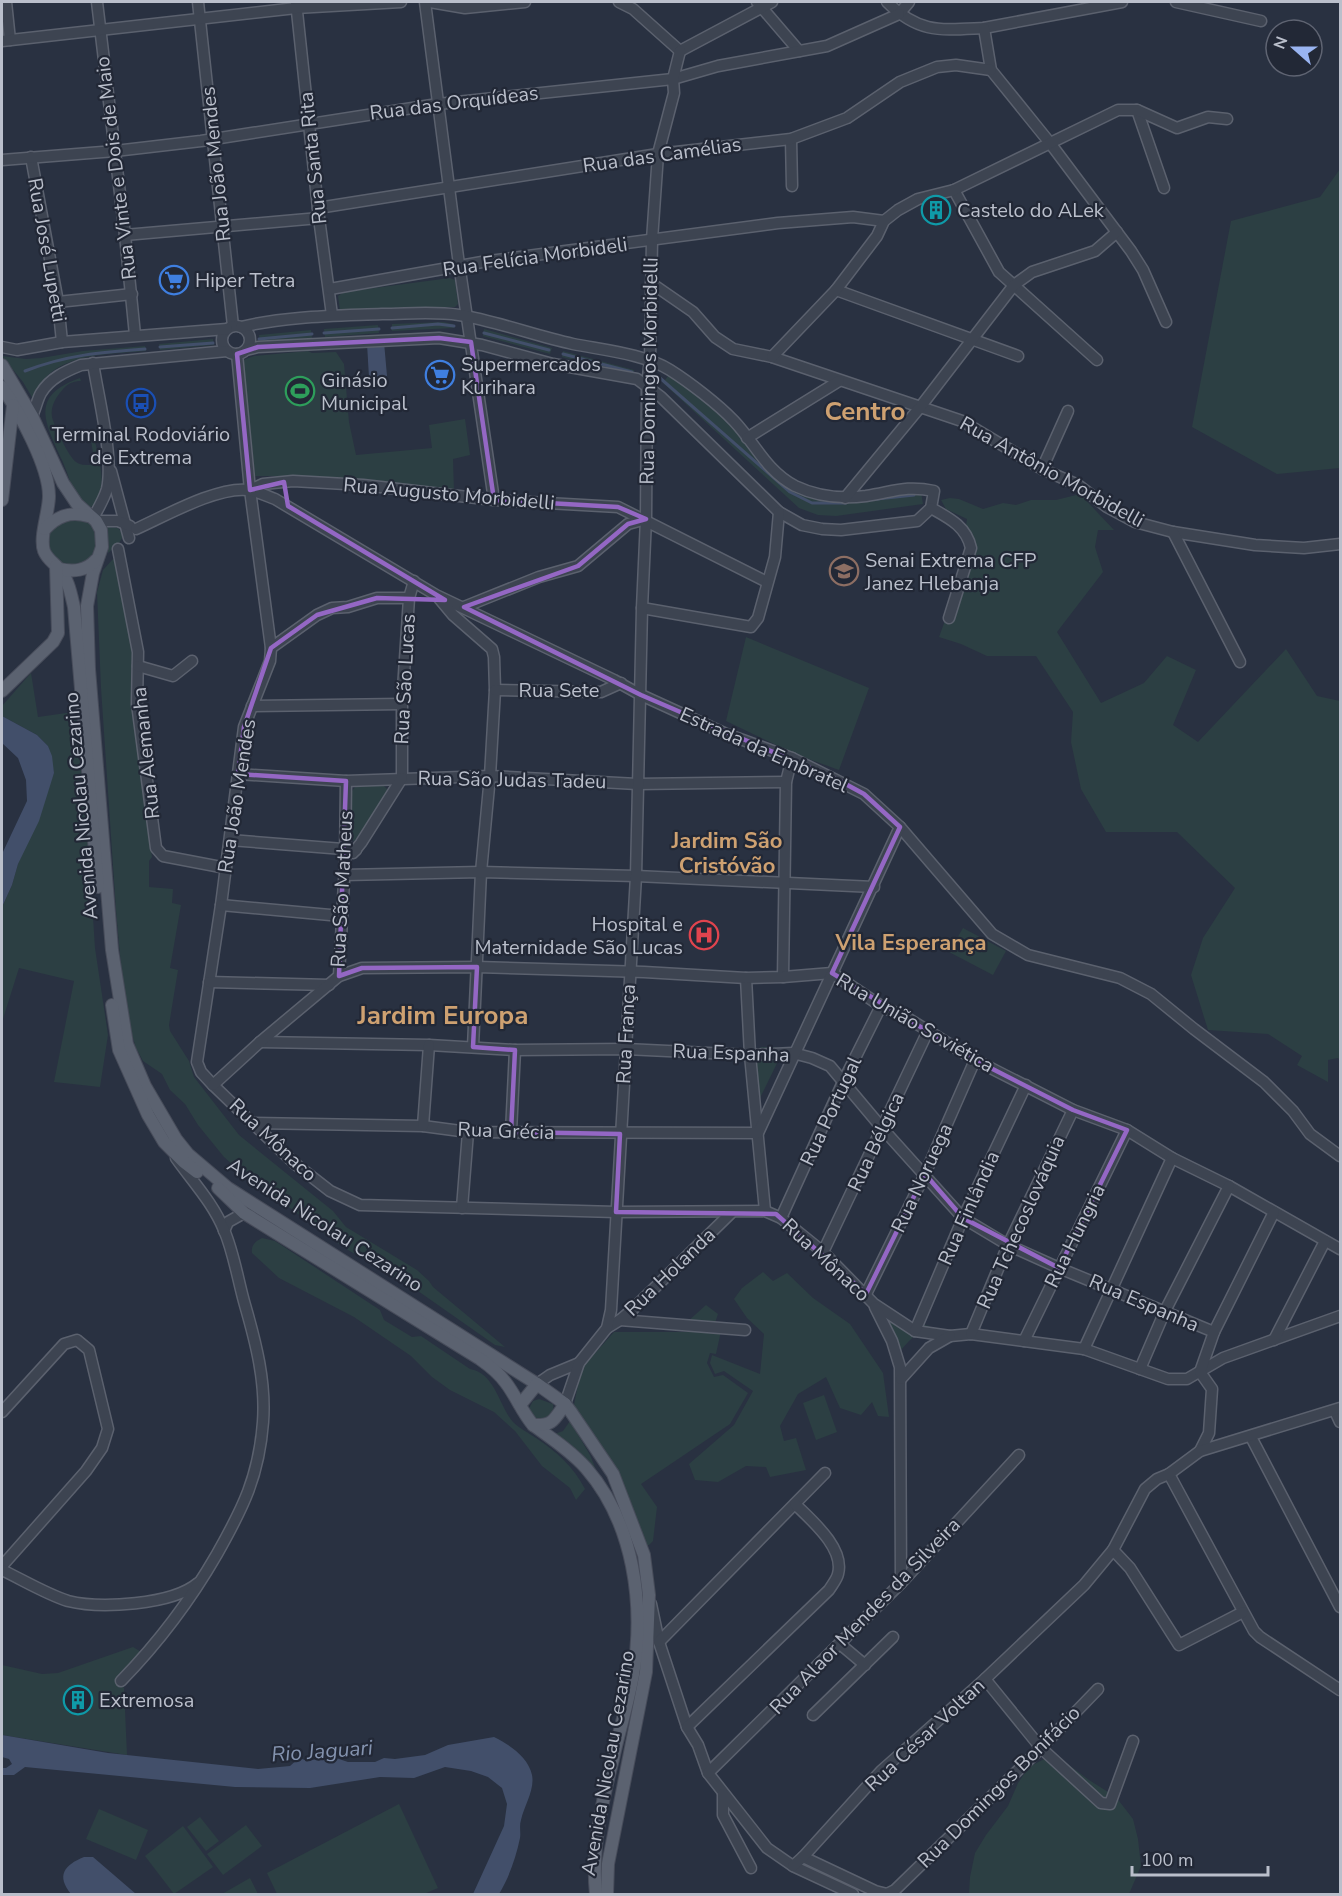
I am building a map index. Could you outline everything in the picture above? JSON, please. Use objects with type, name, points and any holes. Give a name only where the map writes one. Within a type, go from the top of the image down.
[{"type":"main road","points":[[2,365],[32,416],[63,483],[77,504],[94,519]]},
{"type":"main road","name":"Avenida Nicolau Cezarino","points":[[2,387],[24,423],[45,479],[49,495],[44,551],[69,586],[74,607],[103,949],[119,1050],[148,1115],[164,1142],[244,1214],[496,1371],[533,1425],[568,1452],[596,1480],[616,1515],[631,1562],[638,1622],[633,1675],[603,1802],[596,1855],[596,1894]]},
{"type":"main road","points":[[2,500],[13,403]]},
{"type":"main road","points":[[45,529],[64,515],[74,513],[94,519]]},
{"type":"main road","name":"Avenida Nicolau Cezarino","points":[[94,519],[102,538],[87,606],[89,658],[112,950],[127,1044],[145,1086],[161,1116],[188,1154],[228,1188],[565,1404],[613,1474],[644,1555],[649,1594],[646,1672],[608,1864],[607,1894]]},
{"type":"main road","points":[[2,691],[53,642],[58,633],[58,568],[76,571],[89,567],[99,557]]},
{"type":"main road","points":[[520,1406],[537,1384]]},
{"type":"main road","points":[[533,1425],[545,1425],[552,1422],[565,1404]]},
{"type":"street","points":[[6,2],[6,40],[200,20],[296,5],[401,2]]},
{"type":"street","name":"Rua Vinte e Dois de Maio","points":[[97,2],[135,335]]},
{"type":"street","name":"Rua João Mendes","points":[[198,2],[234,327]]},
{"type":"street","points":[[425,2],[494,500]]},
{"type":"street","points":[[430,2],[465,8],[525,2]]},
{"type":"street","points":[[619,2],[637,5],[680,51],[764,4],[799,51]]},
{"type":"street","points":[[887,2],[910,22],[931,28],[984,28],[1122,2]]},
{"type":"street","points":[[899,14],[909,2]]},
{"type":"street","points":[[1176,2],[1261,21]]},
{"type":"street","name":"Rua Santa Rita","points":[[296,5],[318,213],[332,315]]},
{"type":"street","name":"Rua das Orquídeas","points":[[2,160],[115,151],[213,139],[310,122],[438,104],[673,79],[718,66],[827,46],[899,14]]},
{"type":"street","points":[[984,28],[991,70],[1117,232],[1143,270],[1166,322]]},
{"type":"street","name":"Rua Domingos Morbidelli","points":[[641,695],[652,240],[658,154],[674,93],[673,79],[680,51]]},
{"type":"street","name":"Rua das Camélias","points":[[125,235],[223,226],[318,213],[449,186],[658,154],[791,139],[847,118],[900,82],[937,67],[956,65],[991,70]]},
{"type":"street","points":[[772,357],[836,290],[877,236],[884,221],[918,199],[954,190],[1118,110],[1137,110],[1177,128],[1208,117],[1227,119]]},
{"type":"street","points":[[1137,110],[1164,188]]},
{"type":"street","points":[[791,139],[792,186]]},
{"type":"street","name":"Rua José Lupetti","points":[[31,157],[58,302],[62,342]]},
{"type":"street","points":[[954,190],[999,272],[1097,360]]},
{"type":"street","name":"Rua Felícia Morbideli","points":[[330,289],[482,262],[778,223],[853,217],[884,221]]},
{"type":"street","points":[[845,498],[921,406],[1014,285],[1032,272],[1095,251],[1117,232]]},
{"type":"street","name":"Rua Antônio Morbidelli","points":[[651,283],[693,312],[725,345],[733,349],[772,357],[962,421],[1042,469],[1078,485],[1107,507],[1135,522],[1173,532],[1255,545],[1304,548],[1341,544]]},
{"type":"street","points":[[836,290],[1018,356]]},
{"type":"street","points":[[58,302],[132,294]]},
{"type":"street","points":[[2,347],[17,350],[62,342],[234,327],[332,315],[438,312],[467,316],[558,341],[650,360],[669,369],[724,411],[758,454],[780,476],[796,486],[821,495],[845,498],[907,488],[933,491],[931,508],[917,521],[841,530],[802,525],[779,512],[647,384],[637,378],[553,364],[471,342],[426,338],[258,347],[237,352],[93,363],[67,371],[54,378],[41,392],[32,416]]},
{"type":"street","points":[[234,327],[221,340],[237,352]]},
{"type":"street","points":[[234,327],[250,337],[250,342],[237,352]]},
{"type":"street","name":"Rua João Mendes","points":[[197,1062],[221,905],[244,727],[270,661],[271,648],[250,490],[237,352]]},
{"type":"street","points":[[93,363],[108,462],[129,538]]},
{"type":"street","points":[[747,438],[839,381]]},
{"type":"street","points":[[1042,469],[1068,411]]},
{"type":"street","points":[[99,557],[118,549],[136,528],[110,520],[94,519],[104,498],[108,462]]},
{"type":"street","points":[[288,506],[284,493],[292,481]]},
{"type":"street","name":"Rua Augusto Morbidelli","points":[[136,528],[207,498],[232,490],[250,490],[263,484],[292,481],[363,485],[494,500],[618,507],[646,519],[767,582]]},
{"type":"street","name":"Estrada da Embratel","points":[[250,490],[288,506],[436,595],[641,695],[724,733],[792,758],[864,794],[900,827],[992,934],[1028,954],[1120,978],[1150,994],[1264,1082],[1293,1111],[1310,1134],[1341,1156]]},
{"type":"street","points":[[931,508],[958,523],[969,540],[971,548],[949,618]]},
{"type":"street","points":[[642,608],[752,627],[758,618],[775,557],[779,512]]},
{"type":"street","points":[[464,607],[539,577],[578,566],[628,524],[646,519]]},
{"type":"street","points":[[1173,532],[1240,662]]},
{"type":"street","name":"Rua Alemanha","points":[[118,549],[138,652],[137,704],[156,848],[163,856],[226,868]]},
{"type":"street","name":"Rua São Lucas","points":[[402,778],[402,704],[409,598],[414,581]]},
{"type":"street","points":[[436,595],[453,615],[492,649],[494,657],[495,690],[481,872],[473,1047]]},
{"type":"street","points":[[271,648],[317,615],[332,608],[348,607],[377,598],[409,598]]},
{"type":"street","points":[[138,666],[173,676],[192,661]]},
{"type":"street","name":"Rua Sete","points":[[495,690],[601,692],[621,684]]},
{"type":"street","name":"Rua França","points":[[607,1328],[610,1310],[636,876],[641,695]]},
{"type":"street","points":[[252,706],[402,704]]},
{"type":"street","points":[[783,977],[786,782],[792,758]]},
{"type":"street","name":"Rua São Judas Tadeu","points":[[238,774],[346,781],[490,776],[637,784],[786,782]]},
{"type":"street","points":[[230,840],[350,849],[402,778]]},
{"type":"street","name":"Rua São Matheus","points":[[213,1085],[339,976],[345,862],[350,849],[346,781]]},
{"type":"street","points":[[758,1133],[793,1053],[874,888],[900,827]]},
{"type":"street","points":[[344,875],[481,872],[636,876],[874,888]]},
{"type":"street","points":[[221,905],[341,916]]},
{"type":"street","name":"Rua União Soviética","points":[[339,976],[362,968],[477,967],[746,978],[832,973],[881,1006],[909,1019],[975,1060],[1072,1110],[1127,1130],[1172,1158],[1229,1186],[1341,1249]]},
{"type":"street","points":[[746,978],[750,1054],[765,1211]]},
{"type":"street","points":[[209,982],[329,985]]},
{"type":"street","name":"Rua Portugal","points":[[781,1218],[843,1082],[881,1006]]},
{"type":"street","name":"Rua Bélgica","points":[[823,1252],[928,1031]]},
{"type":"street","name":"Rua Espanha","points":[[260,1042],[429,1045],[515,1050],[793,1053],[812,1058],[830,1066],[963,1218],[1008,1245],[1214,1332]]},
{"type":"street","points":[[423,1126],[429,1045]]},
{"type":"street","points":[[511,1132],[515,1050]]},
{"type":"street","name":"Rua Noruega","points":[[866,1294],[925,1174],[975,1060]]},
{"type":"street","name":"Rua Mônaco","points":[[197,1062],[201,1072],[213,1085],[294,1163],[330,1191],[360,1205],[616,1212],[765,1211],[781,1218],[823,1252],[874,1304],[915,1331],[950,1336],[971,1334],[1084,1349],[1168,1379],[1187,1379],[1223,1358],[1341,1316]]},
{"type":"street","name":"Rua Finlândia","points":[[915,1331],[963,1218],[1026,1085]]},
{"type":"street","name":"Rua Tchecoslováquia","points":[[971,1334],[1008,1245],[1072,1110]]},
{"type":"street","name":"Rua Grécia","points":[[254,1123],[423,1126],[468,1132],[758,1133]]},
{"type":"street","name":"Rua Hungria","points":[[1024,1341],[1127,1130]]},
{"type":"street","points":[[462,1208],[468,1132]]},
{"type":"street","points":[[121,1681],[146,1656],[178,1616],[242,1509],[250,1490],[256,1465],[263,1420],[260,1361],[225,1231],[201,1190],[164,1142]]},
{"type":"street","points":[[1084,1349],[1172,1158]]},
{"type":"street","points":[[1140,1369],[1164,1311],[1229,1186]]},
{"type":"street","points":[[1200,1451],[1209,1432],[1212,1389],[1200,1372],[1214,1332],[1274,1212]]},
{"type":"street","name":"Rua Holanda","points":[[607,1328],[620,1320],[731,1213]]},
{"type":"street","points":[[225,1231],[228,1222],[244,1214]]},
{"type":"street","points":[[1274,1340],[1325,1241]]},
{"type":"street","points":[[874,1304],[892,1341],[900,1367],[901,1583]]},
{"type":"street","points":[[620,1320],[745,1330]]},
{"type":"street","points":[[565,1404],[579,1363],[607,1328]]},
{"type":"street","points":[[901,1379],[929,1348],[950,1336]]},
{"type":"street","points":[[2,1412],[64,1344],[77,1340],[85,1344],[89,1350],[108,1429],[102,1448],[86,1471],[2,1568],[65,1600],[90,1604],[153,1602],[179,1594],[202,1579]]},
{"type":"street","points":[[537,1384],[550,1375],[579,1363]]},
{"type":"street","points":[[1200,1451],[1338,1409],[1341,1422]]},
{"type":"street","points":[[1251,1437],[1341,1607]]},
{"type":"street","name":"Rua César Voltan","points":[[793,1866],[881,1771],[985,1679],[1083,1585],[1113,1550],[1145,1489],[1200,1451]]},
{"type":"street","name":"Rua Alaor Mendes da Silveira","points":[[708,1773],[901,1583],[1019,1455]]},
{"type":"street","points":[[659,1642],[825,1473]]},
{"type":"street","points":[[1169,1474],[1250,1626],[1260,1637],[1340,1687]]},
{"type":"street","points":[[687,1727],[829,1590],[838,1574],[839,1562],[833,1544],[795,1504]]},
{"type":"street","points":[[1113,1550],[1130,1568],[1179,1645],[1243,1611]]},
{"type":"street","points":[[649,1594],[659,1642],[687,1727],[698,1745],[708,1773],[767,1848],[793,1866],[853,1894]]},
{"type":"street","points":[[813,1715],[892,1637]]},
{"type":"street","points":[[840,1644],[865,1665]]},
{"type":"street","points":[[985,1679],[1041,1748],[1101,1803],[1110,1804],[1133,1742]]},
{"type":"street","name":"Rua Domingos Bonifácio","points":[[803,1857],[875,1891],[887,1894],[895,1890],[1041,1748],[1098,1689]]},
{"type":"street","points":[[723,1794],[723,1815],[751,1868]]},
{"type":"highlighted area","points":[[439,338],[471,342],[494,500],[618,507],[646,519],[628,524],[578,566],[464,607],[641,695],[840,781],[864,794],[900,827],[832,973],[975,1060],[1073,1110],[1127,1130],[1059,1268],[963,1218],[925,1174],[866,1294],[776,1214],[616,1212],[620,1134],[511,1132],[515,1050],[473,1047],[477,967],[362,968],[339,976],[346,781],[238,774],[244,727],[271,648],[317,615],[377,598],[445,600],[288,506],[284,482],[250,490],[237,354],[258,347]]},
{"type":"green space","points":[[1340,169],[1340,468],[1277,474],[1192,427],[1231,221],[1320,197]]},
{"type":"green space","points":[[450,278],[455,280],[458,304],[455,307],[420,307],[345,313],[340,311],[338,296],[344,292]]},
{"type":"green space","points":[[443,322],[453,324],[454,328],[392,331],[392,324]]},
{"type":"green space","points":[[378,325],[379,333],[325,337],[324,329]]},
{"type":"green space","points":[[484,329],[552,348],[550,354],[483,336]]},
{"type":"green space","points":[[311,330],[312,338],[260,343],[259,335]]},
{"type":"green space","points":[[213,339],[214,345],[160,350],[159,344]]},
{"type":"green space","points":[[145,346],[146,351],[96,356],[65,364],[51,372],[33,399],[23,382],[2,356],[41,358],[83,351]]},
{"type":"green space","points":[[308,351],[312,353],[336,352],[344,364],[349,422],[356,455],[432,448],[429,425],[465,419],[470,455],[453,459],[454,491],[374,480],[255,476],[243,360],[254,356]]},
{"type":"green space","points":[[563,351],[634,370],[633,375],[562,357]]},
{"type":"green space","points":[[670,373],[730,420],[753,454],[783,485],[799,494],[836,503],[919,491],[923,504],[836,516],[818,515],[799,508],[663,383]]},
{"type":"green space","points":[[80,378],[81,381],[66,386],[61,391],[52,409],[52,417],[62,441],[78,463],[90,465],[94,461],[91,439],[94,437],[102,486],[96,503],[89,508],[76,501],[66,470],[50,434],[46,412],[47,402],[53,393]]},
{"type":"green space","points":[[1080,494],[1114,530],[1098,530],[1095,547],[1103,572],[1057,632],[1101,703],[1144,683],[1167,656],[1196,670],[1173,725],[1198,742],[1286,649],[1317,696],[1340,701],[1340,1060],[1338,1058],[1328,1060],[1328,1082],[1297,1065],[1302,1056],[1268,1034],[1208,1030],[1191,975],[1203,938],[1235,888],[1177,832],[1106,832],[1081,789],[1071,742],[1073,712],[1036,656],[987,656],[939,637],[970,552],[965,533],[967,519],[946,509],[941,500],[959,499],[983,509],[1003,503],[1016,505],[1031,500],[1056,500]]},
{"type":"green space","points":[[73,517],[87,521],[94,528],[98,542],[94,556],[87,563],[73,567],[59,563],[52,556],[48,542],[52,528],[59,521]]},
{"type":"green space","points":[[101,526],[118,528],[124,535],[108,553],[107,536]]},
{"type":"green space","points":[[113,559],[118,560],[121,564],[135,667],[134,707],[152,857],[149,861],[149,887],[173,889],[172,903],[181,905],[170,968],[178,970],[170,1031],[189,1061],[194,1077],[239,1135],[333,1211],[346,1227],[417,1270],[433,1287],[505,1347],[495,1345],[418,1291],[343,1247],[241,1172],[224,1157],[198,1125],[185,1104],[170,1090],[162,1074],[143,1061],[136,1048],[125,1011],[101,688],[97,592],[103,570]]},
{"type":"green space","points":[[746,637],[869,688],[839,770],[795,754],[726,721]]},
{"type":"green space","points":[[31,673],[38,717],[80,711],[95,948],[108,1035],[100,1087],[54,1082],[74,981],[19,968],[2,1022],[2,907],[54,773],[48,746],[37,735],[2,716],[2,706]]},
{"type":"green space","points":[[356,786],[384,786],[388,790],[354,841],[349,837],[352,791]]},
{"type":"green space","points":[[963,928],[1006,951],[993,975],[949,952]]},
{"type":"green space","points":[[761,1047],[776,1047],[782,1053],[760,1098],[756,1096],[755,1056],[756,1050]]},
{"type":"green space","points":[[262,1238],[275,1241],[380,1310],[384,1320],[412,1337],[421,1336],[485,1377],[496,1391],[513,1422],[558,1454],[570,1466],[585,1489],[576,1500],[570,1488],[542,1466],[515,1431],[494,1412],[450,1390],[432,1377],[411,1356],[354,1317],[279,1278],[252,1253],[254,1244]]},
{"type":"green space","points":[[763,1272],[773,1281],[787,1273],[813,1298],[850,1324],[883,1373],[889,1417],[878,1416],[872,1402],[861,1415],[840,1408],[826,1377],[798,1394],[780,1426],[784,1441],[796,1438],[806,1470],[770,1477],[766,1467],[746,1466],[718,1482],[695,1480],[689,1464],[734,1425],[753,1391],[724,1371],[715,1374],[710,1363],[712,1355],[760,1374],[764,1334],[747,1318],[734,1299],[742,1288]]},
{"type":"green space","points":[[706,1305],[718,1314],[714,1326],[721,1331],[716,1354],[710,1353],[707,1363],[714,1377],[723,1375],[748,1393],[730,1424],[641,1484],[657,1507],[653,1541],[649,1545],[642,1545],[623,1489],[573,1410],[581,1369],[614,1332],[689,1332],[692,1327],[686,1323]]},
{"type":"green space","points":[[887,1318],[930,1326],[912,1338],[898,1354],[896,1341]]},
{"type":"green space","points":[[824,1395],[837,1432],[816,1440],[803,1403]]},
{"type":"green space","points":[[539,1399],[553,1404],[554,1415],[536,1424],[527,1412],[533,1401]]},
{"type":"green space","points":[[570,1421],[590,1455],[599,1477],[552,1435],[563,1431]]},
{"type":"green space","points":[[133,1647],[143,1653],[116,1679],[124,1688],[127,1755],[2,1735],[2,1665],[42,1674],[58,1673]]},
{"type":"green space","points":[[1048,1757],[1061,1759],[1116,1797],[1133,1819],[1141,1866],[1129,1894],[969,1894],[975,1853],[1008,1806],[1018,1783],[1029,1767]]},
{"type":"green space","points":[[399,1804],[438,1888],[424,1894],[277,1894],[267,1873]]},
{"type":"green space","points":[[99,1809],[148,1830],[136,1860],[86,1839]]},
{"type":"green space","points":[[200,1817],[219,1841],[206,1851],[187,1827]]},
{"type":"green space","points":[[246,1825],[262,1846],[223,1875],[207,1854]]},
{"type":"green space","points":[[183,1826],[213,1867],[174,1894],[145,1856]]},
{"type":"green space","points":[[250,1878],[258,1894],[222,1894]]},
{"type":"water","points":[[384,342],[387,376],[369,377],[367,344]]},
{"type":"water","points":[[2,716],[37,735],[48,746],[54,773],[39,821],[18,864],[2,907],[2,854],[27,801],[26,780],[18,758],[2,743]]},
{"type":"water","points":[[2,1735],[108,1753],[258,1769],[290,1766],[299,1758],[308,1761],[330,1756],[348,1762],[375,1762],[384,1758],[395,1759],[425,1755],[448,1745],[494,1737],[522,1757],[530,1769],[533,1781],[520,1822],[520,1838],[516,1853],[503,1888],[499,1894],[473,1894],[504,1826],[507,1804],[502,1788],[488,1777],[471,1771],[445,1767],[414,1778],[380,1777],[310,1788],[235,1787],[25,1767],[14,1775],[3,1775],[2,1768],[12,1764],[9,1759],[2,1757]]},
{"type":"water","points":[[84,1857],[93,1857],[136,1894],[71,1894],[64,1882],[64,1872],[71,1864]]},
{"type":"waterway","points":[[392,328],[438,324],[454,326]]},
{"type":"waterway","points":[[324,333],[379,329]]},
{"type":"waterway","points":[[484,333],[549,350]]},
{"type":"waterway","points":[[259,339],[312,334]]},
{"type":"waterway","points":[[160,347],[213,343]]},
{"type":"waterway","points":[[25,371],[70,358],[145,349]]},
{"type":"waterway","points":[[563,354],[632,372]]},
{"type":"waterway","points":[[660,378],[790,492],[812,503],[846,503]]},
{"type":"waterway","points":[[877,499],[914,495]]},
{"type":"place","name":"Castelo do ALek","points":[[936,210]]},
{"type":"place","name":"Hiper Tetra","points":[[174,280]]},
{"type":"place","name":"Supermercados Kurihara","points":[[440,375]]},
{"type":"place","name":"Ginásio Municipal","points":[[300,391]]},
{"type":"place","name":"Terminal Rodoviário de Extrema","points":[[141,403]]},
{"type":"place","name":"Senai Extrema CFP Janez Hlebanja","points":[[844,571]]},
{"type":"place","name":"Hospital e Maternidade São Lucas","points":[[704,935]]},
{"type":"place","name":"Extremosa","points":[[78,1700]]},
{"type":"district","name":"Centro","points":[[865,411]]},
{"type":"district","name":"Jardim São Cristóvão","points":[[727,854]]},
{"type":"district","name":"Vila Esperança","points":[[911,943]]},
{"type":"district","name":"Jardim Europa","points":[[443,1015]]},
{"type":"water label","name":"Rio Jaguari","points":[[322,1751]]}]
